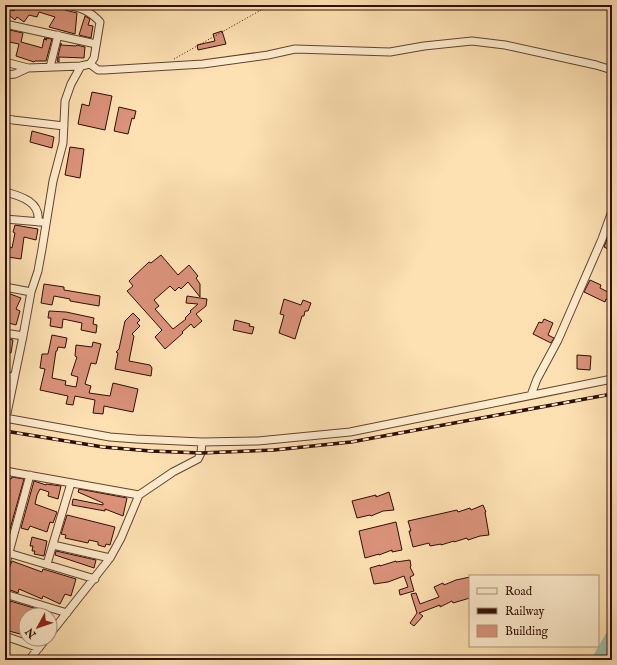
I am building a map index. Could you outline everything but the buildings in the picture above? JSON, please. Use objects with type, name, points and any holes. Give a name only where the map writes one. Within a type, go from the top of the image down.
[{"type":"street","points":[[5,62],[28,68],[81,66],[90,64],[94,58],[100,22],[91,13],[85,10],[66,5]]},
{"type":"street","points":[[5,24],[96,44]]},
{"type":"street","points":[[50,67],[58,36]]},
{"type":"street","points":[[90,64],[98,70],[104,70],[203,64],[268,56],[295,49],[390,52],[424,46],[472,41],[506,44],[612,70]]},
{"type":"street","points":[[81,66],[64,101],[63,143],[53,181],[38,271],[31,292],[5,418],[110,437],[202,442],[258,441],[350,432],[612,379]]},
{"type":"street","points":[[5,75],[15,74],[28,68]]},
{"type":"street","points":[[5,118],[64,126]]},
{"type":"street","points":[[5,192],[25,199],[35,206],[37,209],[38,222]]},
{"type":"street","points":[[531,395],[537,379],[558,340],[602,240],[612,212]]},
{"type":"street","points":[[5,219],[47,223]]},
{"type":"street","points":[[5,287],[31,292]]},
{"type":"street","points":[[5,333],[23,336]]},
{"type":"street","points":[[5,376],[14,378]]},
{"type":"street","points":[[58,624],[110,558],[139,495],[173,472],[198,459],[201,453],[202,442]]},
{"type":"street","points":[[5,471],[139,495]]},
{"type":"street","points":[[5,567],[7,553],[30,475]]},
{"type":"street","points":[[47,564],[71,483]]},
{"type":"street","points":[[53,544],[110,558]]},
{"type":"street","points":[[7,553],[95,579]]},
{"type":"street","points":[[5,594],[67,613]]},
{"type":"street","points":[[5,636],[39,648],[29,660]]},
{"type":"path","points":[[172,60],[270,5]]},
{"type":"waterway","points":[[597,660],[612,634]]},
{"type":"railway","points":[[5,431],[103,447],[151,451],[201,453],[274,450],[351,442],[612,394]]}]
